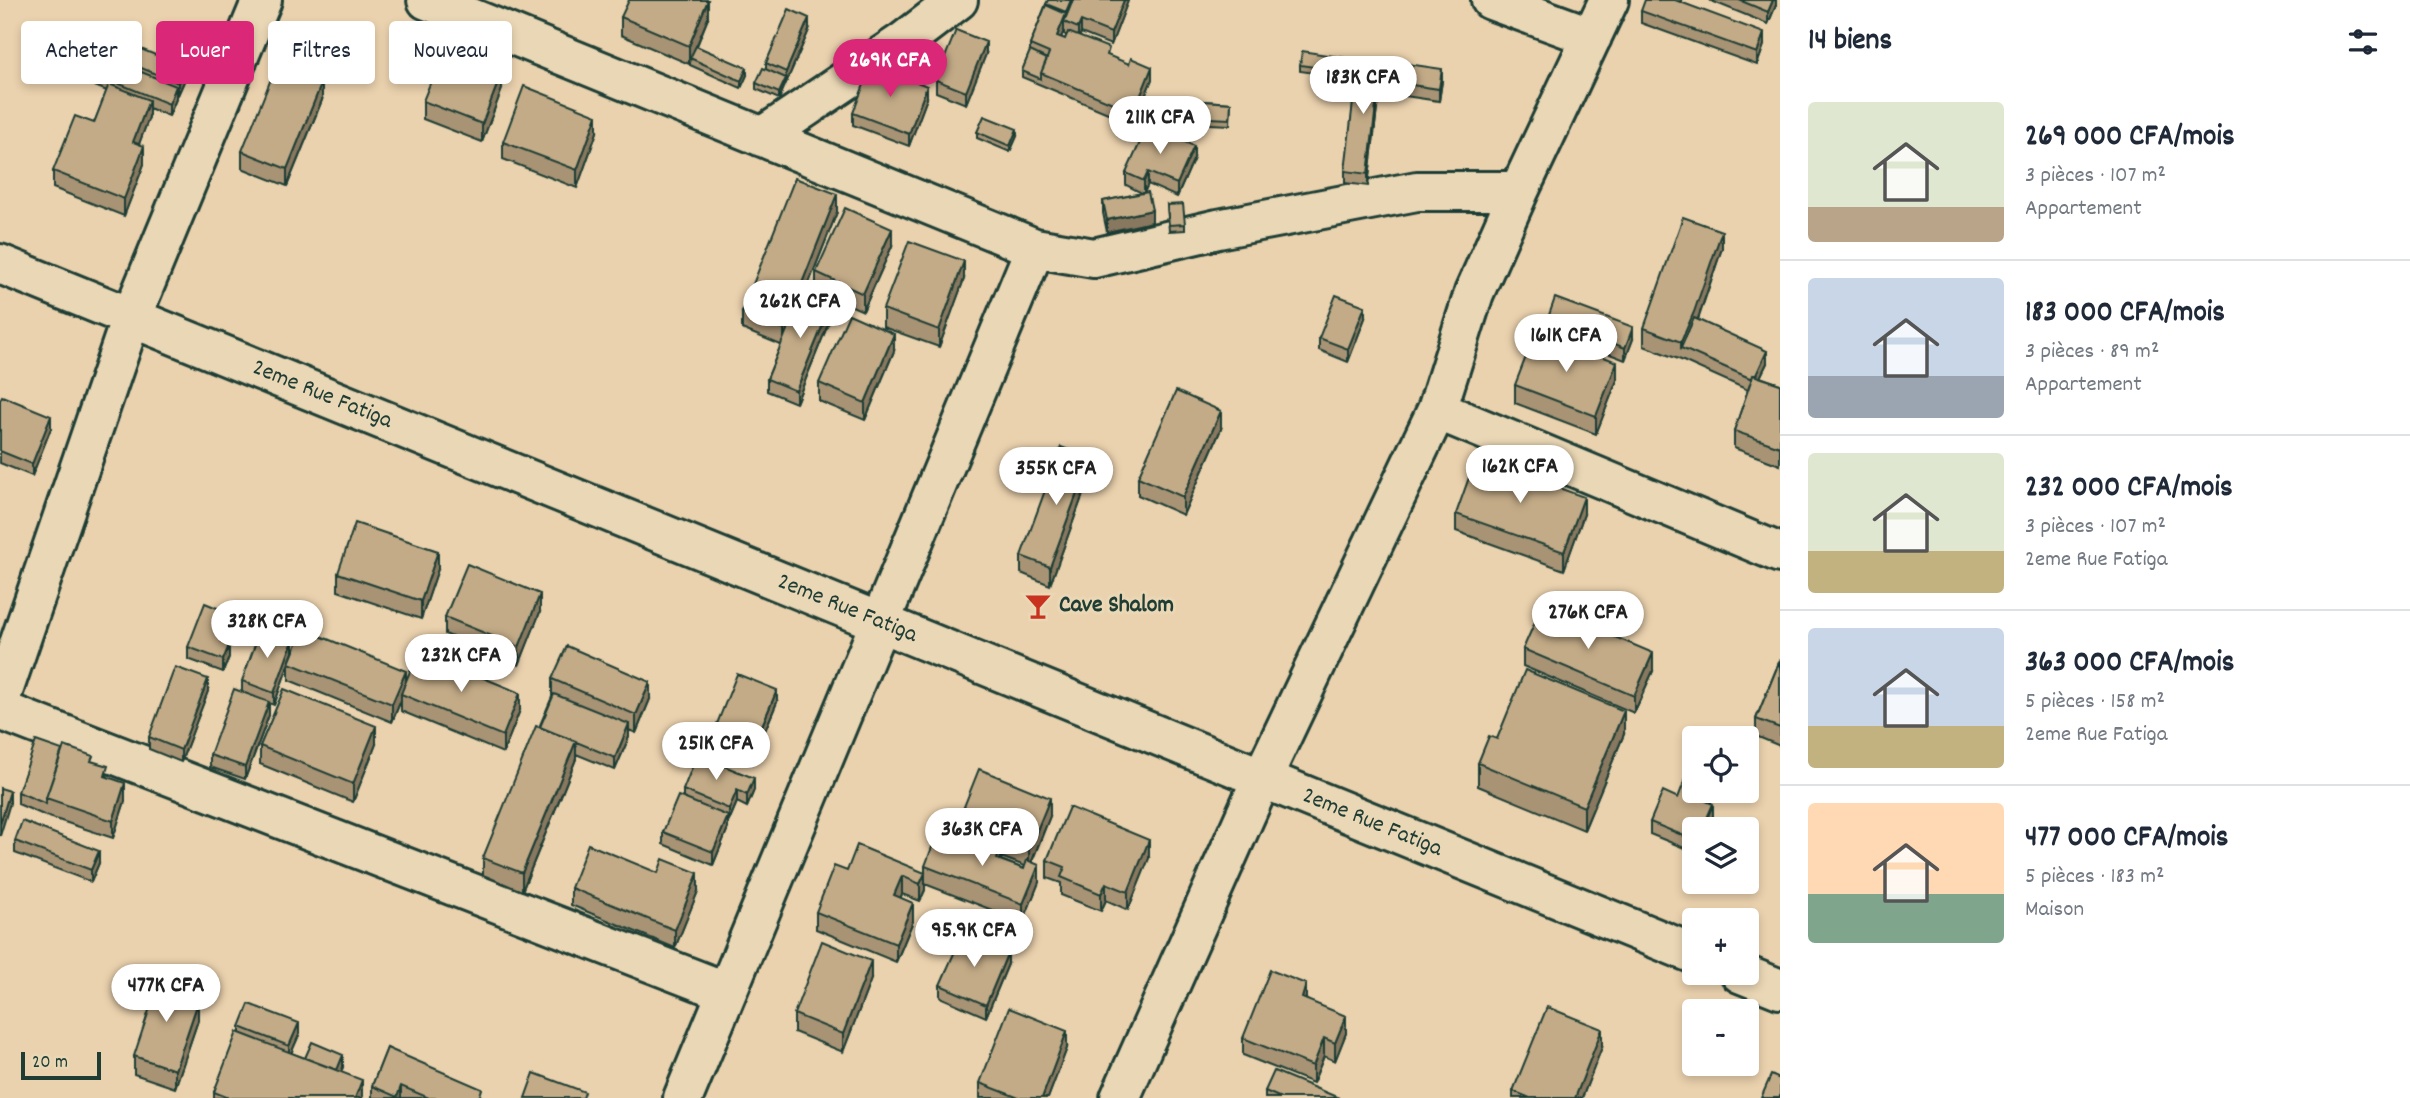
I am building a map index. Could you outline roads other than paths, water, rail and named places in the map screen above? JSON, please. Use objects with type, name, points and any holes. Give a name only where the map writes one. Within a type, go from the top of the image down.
[{"type":"street","points":[[0,700],[131,318],[262,0]]},
{"type":"street","points":[[427,0],[1035,248],[1094,258],[1217,229],[1418,191],[1519,191]]},
{"type":"street","points":[[762,136],[903,42],[958,0]]},
{"type":"street","points":[[1491,0],[1592,37]]},
{"type":"street","points":[[1120,1098],[1262,778],[1437,410],[1474,293],[1609,0]]},
{"type":"street","points":[[683,1098],[1035,248]]},
{"type":"street","name":"2eme Rue Fatiga","points":[[0,264],[1682,949]]},
{"type":"street","points":[[1437,410],[1780,553]]},
{"type":"street","points":[[0,709],[727,992]]},
{"type":"street","points":[[1759,981],[1780,989]]},
{"type":"place","name":"Cave Shalom","points":[[1038,606]]}]
